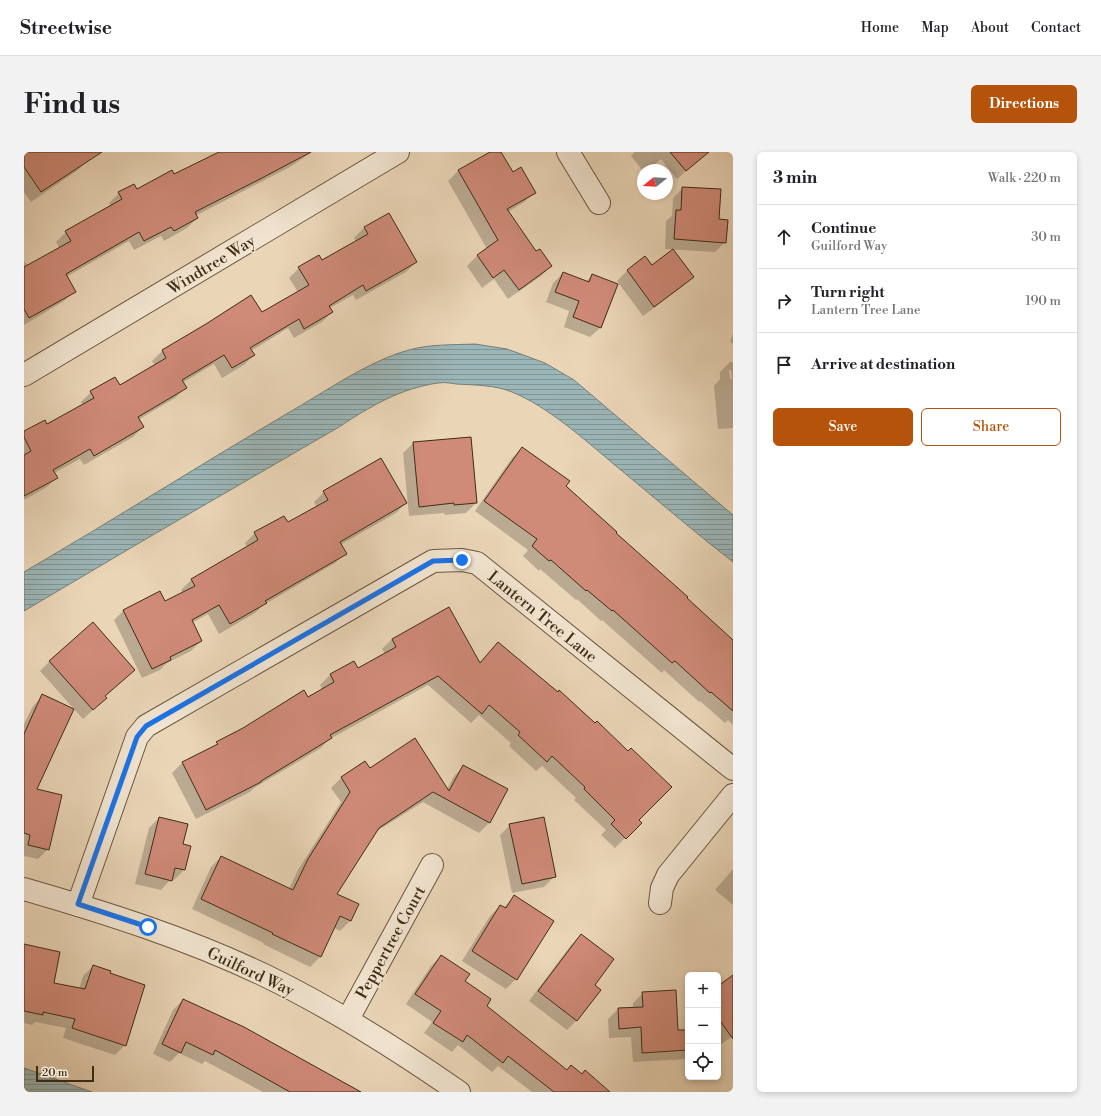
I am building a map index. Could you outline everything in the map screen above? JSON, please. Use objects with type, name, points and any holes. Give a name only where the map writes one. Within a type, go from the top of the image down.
[{"type":"street","name":"Windtree Way","points":[[24,375],[398,152]]},
{"type":"street","points":[[568,152],[599,203]]},
{"type":"street","name":"Lantern Tree Lane","points":[[78,904],[137,737],[146,726],[433,561],[462,560],[477,563],[733,769]]},
{"type":"street","points":[[660,904],[662,888],[668,875],[733,795]]},
{"type":"street","name":"Peppertree Court","points":[[348,1019],[432,865]]},
{"type":"street","name":"Guilford Way","points":[[24,889],[78,904],[148,927],[267,976],[348,1019],[403,1053],[458,1092]]},
{"type":"water","points":[[475,344],[507,349],[545,363],[574,380],[733,515],[733,562],[580,436],[540,406],[526,398],[499,388],[440,383],[411,389],[386,399],[362,412],[339,427],[24,611],[24,572],[362,369],[394,355],[417,348]]},
{"type":"water","points":[[24,1068],[92,1092],[24,1092]]},
{"type":"building","points":[[24,152],[102,152],[41,192],[24,167]]},
{"type":"building","points":[[219,152],[311,152],[195,212],[198,218],[174,231],[171,227],[144,241],[139,232],[66,274],[76,292],[29,318],[24,309],[24,267],[71,241],[65,231],[122,199],[118,192],[134,184],[137,189],[172,170],[174,174]]},
{"type":"building","points":[[490,152],[501,152],[513,172],[521,167],[536,193],[507,209],[536,251],[540,249],[552,266],[519,290],[504,270],[493,278],[477,255],[498,240],[458,170]]},
{"type":"building","points":[[670,152],[709,152],[686,171]]},
{"type":"building","points":[[682,187],[721,189],[719,219],[728,220],[726,243],[674,239],[676,210],[681,210]]},
{"type":"building","points":[[389,213],[417,262],[366,291],[363,285],[329,306],[333,312],[304,329],[299,319],[250,348],[255,355],[232,368],[224,355],[182,380],[187,388],[138,417],[144,427],[94,456],[90,449],[53,470],[58,478],[24,496],[24,455],[31,451],[24,437],[24,431],[45,420],[47,424],[94,398],[90,391],[115,377],[120,385],[166,358],[162,350],[251,295],[262,312],[309,285],[298,267],[319,255],[322,260],[368,234],[364,227]]},
{"type":"building","points":[[673,249],[694,277],[654,307],[627,270],[645,256],[652,265]]},
{"type":"building","points":[[563,272],[589,282],[592,274],[618,284],[601,328],[573,317],[579,301],[555,292]]},
{"type":"building","points":[[471,437],[477,503],[454,505],[454,503],[419,507],[413,442]]},
{"type":"building","points":[[522,447],[570,481],[566,486],[733,640],[733,711],[711,692],[710,693],[675,661],[672,663],[613,610],[612,611],[587,590],[586,591],[551,560],[549,561],[532,546],[537,539],[484,501]]},
{"type":"building","points":[[381,458],[407,503],[340,542],[347,554],[265,601],[267,603],[230,624],[219,605],[192,620],[202,641],[170,657],[171,660],[152,669],[123,610],[160,591],[165,601],[195,586],[191,579],[258,540],[254,532],[284,516],[288,522],[328,500],[323,491]]},
{"type":"building","points":[[449,607],[480,663],[498,642],[558,692],[559,690],[595,723],[597,721],[628,751],[631,748],[672,787],[639,820],[642,823],[626,839],[611,824],[615,820],[584,789],[585,787],[552,756],[547,762],[518,735],[520,732],[489,705],[482,714],[438,676],[330,735],[332,738],[261,782],[206,810],[182,762],[218,744],[216,742],[243,728],[304,690],[308,697],[334,682],[330,674],[354,661],[358,668],[396,647],[392,639]]},
{"type":"building","points":[[93,622],[135,670],[105,696],[107,698],[93,710],[49,661]]},
{"type":"building","points":[[42,694],[74,709],[37,789],[62,795],[49,850],[28,845],[30,835],[24,833],[24,734]]},
{"type":"building","points":[[415,738],[449,791],[463,765],[508,789],[490,823],[433,792],[379,828],[337,894],[359,904],[351,921],[340,916],[321,957],[201,899],[221,856],[293,890],[308,859],[350,792],[341,777],[365,761],[370,768]]},
{"type":"building","points":[[159,817],[188,824],[183,844],[191,846],[185,870],[175,868],[172,881],[145,874]]},
{"type":"building","points":[[544,817],[556,877],[522,884],[509,824]]},
{"type":"building","points":[[514,895],[554,921],[517,980],[472,951],[500,905],[506,908]]},
{"type":"building","points":[[581,934],[614,959],[595,985],[601,990],[577,1021],[538,991]]},
{"type":"building","points":[[24,944],[60,952],[54,983],[85,989],[93,965],[111,971],[110,973],[145,985],[126,1046],[72,1028],[75,1019],[43,1012],[43,1015],[24,1011]]},
{"type":"building","points":[[441,955],[470,974],[465,981],[491,999],[487,1006],[567,1070],[571,1065],[582,1074],[585,1070],[610,1092],[554,1092],[508,1056],[503,1063],[467,1035],[463,1042],[433,1023],[441,1011],[415,994]]},
{"type":"building","points":[[733,975],[733,1039],[721,1022],[721,984]]},
{"type":"building","points":[[676,990],[678,1030],[685,1030],[685,1050],[642,1053],[641,1027],[619,1029],[618,1008],[643,1007],[642,992]]},
{"type":"building","points":[[183,999],[244,1027],[361,1092],[290,1092],[215,1050],[213,1055],[186,1042],[181,1053],[162,1044]]},
{"type":"route","points":[[148,927],[78,904],[137,737],[146,726],[433,561],[462,560]]}]
